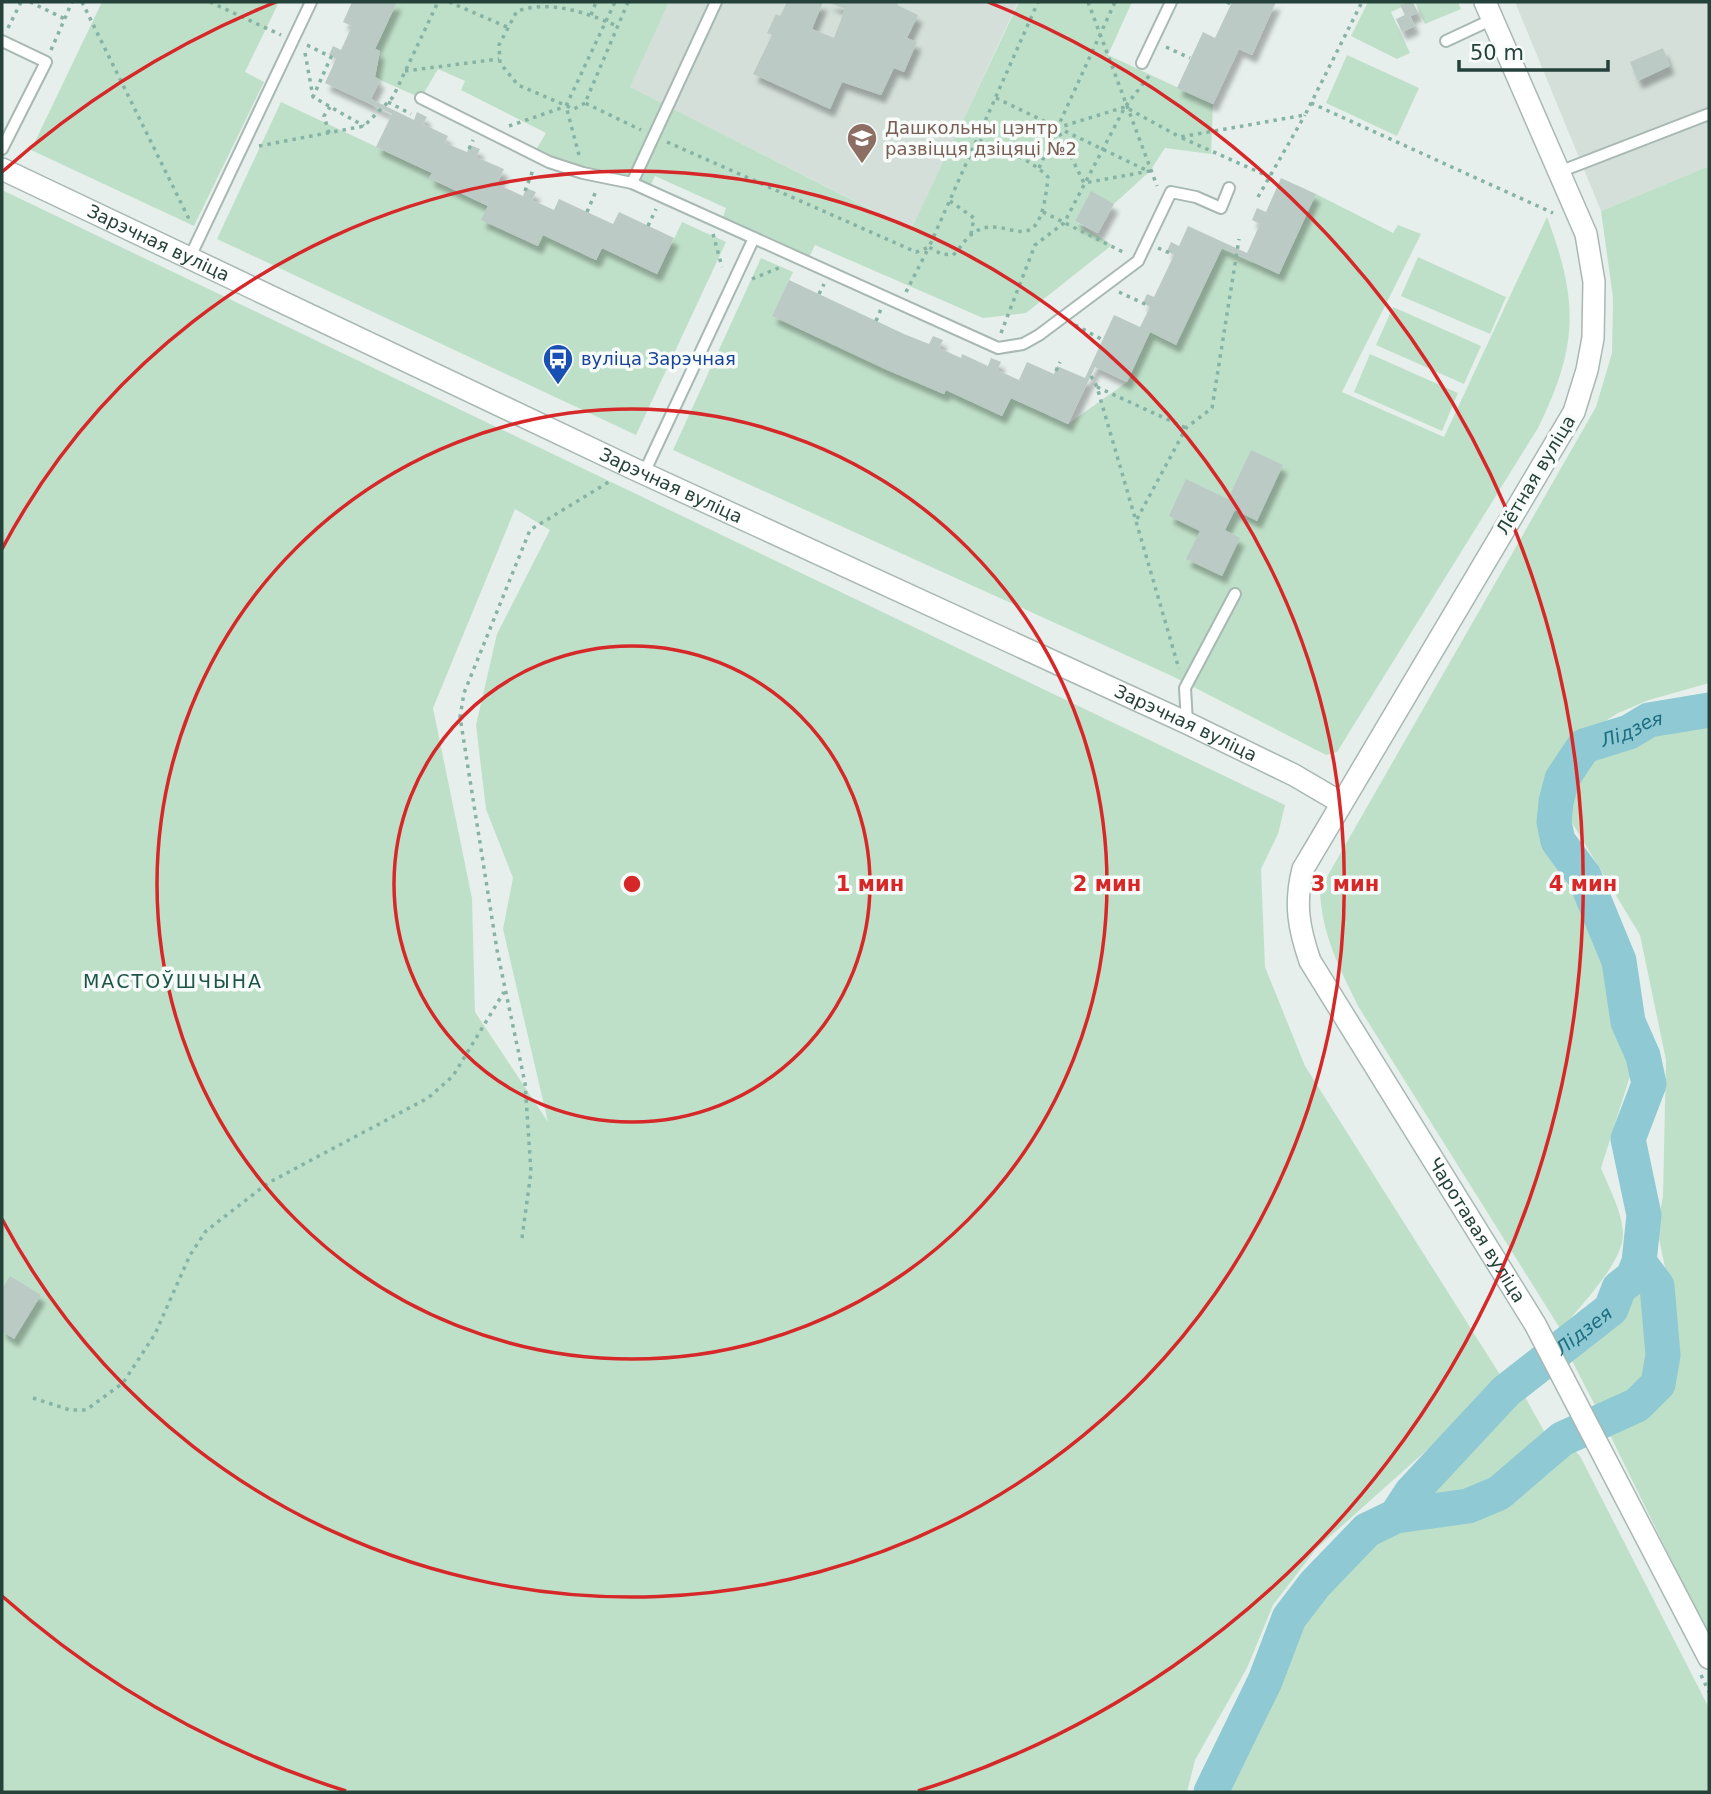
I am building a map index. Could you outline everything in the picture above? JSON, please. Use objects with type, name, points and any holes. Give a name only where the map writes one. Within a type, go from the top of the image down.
[{"type":"street","name":"Лётная вуліца","points":[[1340,802],[1574,412],[1587,370],[1593,338],[1594,282],[1586,234],[1489,10]]},
{"type":"street","name":"Зарэчная вуліца","points":[[2,169],[638,471],[1187,723],[1294,775],[1340,802]]},
{"type":"street","name":"Чаротавая вуліца","points":[[1340,802],[1303,870],[1297,891],[1298,924],[1310,961],[1535,1324],[1709,1658]]},
{"type":"lane","points":[[189,259],[311,2]]},
{"type":"lane","points":[[632,183],[716,2]]},
{"type":"lane","points":[[1142,63],[1171,2]]},
{"type":"lane","points":[[1446,41],[1489,10]]},
{"type":"lane","points":[[2,41],[46,62],[7,125],[2,149]]},
{"type":"lane","points":[[421,98],[533,155],[583,173],[632,183],[996,347],[1023,344],[1039,335],[1138,261],[1171,191],[1196,197],[1221,208],[1229,188]]},
{"type":"lane","points":[[1559,172],[1709,114]]},
{"type":"lane","points":[[638,471],[754,238]]},
{"type":"lane","points":[[1187,723],[1185,688],[1235,594]]},
{"type":"path","points":[[2,41],[21,2]]},
{"type":"path","points":[[30,2],[65,19]]},
{"type":"path","points":[[46,62],[72,2]]},
{"type":"path","points":[[82,2],[199,239]]},
{"type":"path","points":[[210,2],[293,40]]},
{"type":"path","points":[[253,147],[364,126],[387,102],[438,2]]},
{"type":"path","points":[[449,2],[507,27]]},
{"type":"path","points":[[518,2],[522,9]]},
{"type":"path","points":[[591,15],[596,2]]},
{"type":"path","points":[[583,173],[566,106],[615,2]]},
{"type":"path","points":[[617,26],[591,15],[556,6],[533,4],[522,9],[507,27],[499,45],[499,59],[518,85],[566,106],[581,108],[628,2]]},
{"type":"path","points":[[901,303],[950,201],[1038,2]]},
{"type":"path","points":[[1088,2],[1150,172]]},
{"type":"path","points":[[1039,168],[1115,2]]},
{"type":"path","points":[[1258,197],[1305,115],[1362,2]]},
{"type":"path","points":[[313,97],[331,57],[304,44],[313,97],[364,126]]},
{"type":"path","points":[[1164,46],[1191,58]]},
{"type":"path","points":[[405,71],[499,59]]},
{"type":"path","points":[[996,347],[1035,245],[1064,223],[1125,107],[1150,75]]},
{"type":"path","points":[[996,98],[1150,172]]},
{"type":"path","points":[[387,102],[411,114]]},
{"type":"path","points":[[585,103],[653,136],[916,251],[929,247],[941,254],[953,255],[971,234],[974,218],[950,201]]},
{"type":"path","points":[[1311,103],[1553,212]]},
{"type":"path","points":[[469,149],[473,138],[566,106]]},
{"type":"path","points":[[329,133],[324,116],[330,107]]},
{"type":"path","points":[[1057,128],[1125,107],[1180,137],[1270,177]]},
{"type":"path","points":[[1180,137],[1305,115]]},
{"type":"path","points":[[1057,128],[1084,183]]},
{"type":"path","points":[[971,234],[994,228],[1015,233],[1030,229],[1039,222],[1043,212],[1048,177],[1039,168],[977,139]]},
{"type":"path","points":[[525,191],[533,170]]},
{"type":"path","points":[[1084,183],[1150,172]]},
{"type":"path","points":[[587,212],[598,186]]},
{"type":"path","points":[[648,226],[657,207]]},
{"type":"path","points":[[1043,212],[1138,261]]},
{"type":"path","points":[[712,232],[724,274]]},
{"type":"path","points":[[1136,521],[1186,428],[1212,408],[1239,239]]},
{"type":"path","points":[[1153,246],[1172,254]]},
{"type":"path","points":[[744,282],[785,265]]},
{"type":"path","points":[[819,294],[825,282]]},
{"type":"path","points":[[1114,289],[1147,305]]},
{"type":"path","points":[[876,321],[882,307]]},
{"type":"path","points":[[1070,323],[1103,340]]},
{"type":"path","points":[[1056,371],[1060,362]]},
{"type":"path","points":[[1091,376],[1097,387],[1185,688]]},
{"type":"path","points":[[1097,387],[1186,428]]},
{"type":"path","points":[[522,1238],[531,1172],[525,1083],[505,990],[460,717],[464,693],[530,530],[638,471]]},
{"type":"path","points":[[33,1398],[70,1410],[86,1410],[115,1390],[155,1334],[190,1255],[206,1231],[268,1183],[428,1098],[453,1076],[505,990]]},
{"type":"shaded area","name":"Дашкольны цэнтр развіцця дзіцяці №2","points":[[669,2],[1018,2],[912,230],[629,87]]},
{"type":"shaded area","points":[[1515,2],[1709,2],[1709,166],[1601,211]]},
{"type":"green space","points":[[102,2],[279,2],[245,72],[264,82],[194,226],[31,150]]},
{"type":"green space","points":[[397,2],[669,2],[630,87],[911,230],[1019,2],[1132,2],[1108,55],[1213,104],[1211,154],[1165,148],[1150,171],[1114,204],[1091,192],[1075,221],[1112,245],[1026,313],[983,318],[815,245],[807,262],[721,223],[726,208],[655,176],[648,191],[533,155],[546,133],[461,90],[465,81],[438,69],[421,98],[380,80],[375,77],[380,51],[375,49]]},
{"type":"green space","points":[[1368,2],[1413,2],[1391,12],[1410,53],[1397,59],[1351,36]]},
{"type":"green space","points":[[1415,2],[1458,2],[1461,9],[1425,24]]},
{"type":"green space","points":[[1347,55],[1419,88],[1397,136],[1326,103]]},
{"type":"green space","points":[[281,102],[432,173],[429,178],[488,206],[482,220],[537,246],[543,235],[596,260],[602,248],[657,274],[682,222],[726,242],[636,435],[217,239]]},
{"type":"green space","points":[[1709,166],[1709,683],[1649,700],[1618,713],[1579,738],[1557,761],[1541,810],[1550,851],[1601,949],[1630,1076],[1601,1168],[1621,1218],[1621,1246],[1608,1272],[1561,1330],[1358,1006],[1327,935],[1320,889],[1596,407],[1612,353],[1613,298],[1601,211]]},
{"type":"green space","points":[[2,190],[1285,805],[1278,834],[1261,869],[1265,967],[1305,1066],[1504,1381],[1316,1549],[1273,1605],[1247,1668],[1195,1760],[1187,1792],[2,1792]],"holes":[[[515,509],[550,530],[497,634],[476,725],[486,809],[513,878],[503,929],[548,1122],[475,1012],[472,898],[433,708]]]},
{"type":"green space","points":[[1316,194],[1393,233],[1398,225],[1421,234],[1342,392],[1444,437],[1547,217],[1565,274],[1570,324],[1561,373],[1538,428],[1337,752],[1326,755],[1172,676],[673,450],[761,258],[793,272],[773,315],[944,394],[946,390],[1002,416],[1011,398],[1068,424],[1127,382],[1150,332],[1176,344],[1222,248],[1279,274]]},
{"type":"green space","points":[[1418,257],[1506,297],[1490,334],[1401,296]]},
{"type":"green space","points":[[1393,307],[1481,346],[1464,384],[1376,345]]},
{"type":"green space","points":[[1370,354],[1458,393],[1442,431],[1354,392]]},
{"type":"green space","points":[[1709,718],[1709,1637],[1609,1433],[1634,1424],[1673,1380],[1672,1325],[1666,1272],[1657,1229],[1663,1196],[1666,1060],[1640,935],[1565,811],[1577,775],[1587,761],[1601,751],[1637,736]]},
{"type":"green space","points":[[1640,1271],[1651,1289],[1657,1356],[1652,1383],[1633,1400],[1599,1413],[1568,1353],[1614,1311],[1623,1292]]},
{"type":"green space","points":[[1521,1390],[1548,1438],[1488,1480],[1440,1500],[1417,1495]]},
{"type":"green space","points":[[1569,1445],[1580,1456],[1709,1708],[1709,1792],[1220,1792],[1244,1725],[1269,1689],[1298,1622],[1329,1581],[1372,1538],[1398,1523],[1500,1507],[1554,1463]]},
{"type":"building","points":[[352,2],[397,2],[375,49],[380,51],[375,77],[380,80],[371,99],[414,120],[417,112],[427,117],[423,124],[448,136],[445,143],[467,152],[470,145],[480,149],[476,157],[504,169],[497,184],[523,196],[526,188],[536,192],[532,200],[554,210],[559,199],[613,224],[619,212],[674,238],[657,274],[602,248],[596,260],[543,235],[538,246],[481,220],[488,206],[429,178],[432,173],[376,147],[392,114],[325,83],[336,59],[329,55],[333,46],[341,50],[352,26],[343,22]]},
{"type":"building","points":[[787,2],[823,2],[812,29],[834,38],[845,9],[827,2],[899,2],[897,5],[918,15],[907,38],[917,42],[904,72],[894,68],[881,95],[842,82],[830,109],[753,74],[772,35],[767,33],[776,14],[780,16]]},
{"type":"building","points":[[1232,2],[1276,2],[1252,55],[1239,49],[1213,104],[1177,88],[1203,32],[1215,38]]},
{"type":"building","points":[[1413,2],[1418,13],[1410,16],[1415,26],[1402,32],[1396,19],[1405,15],[1400,5]]},
{"type":"building","points":[[1663,48],[1670,66],[1638,81],[1630,62]]},
{"type":"building","points":[[1281,178],[1316,194],[1279,274],[1222,248],[1176,345],[1150,332],[1127,382],[1095,367],[1068,424],[1011,398],[1002,416],[946,390],[944,394],[887,370],[772,316],[789,280],[929,344],[933,336],[943,340],[939,348],[961,358],[962,354],[988,366],[991,358],[1001,362],[997,370],[1019,380],[1027,362],[1054,374],[1057,366],[1085,378],[1114,315],[1140,327],[1150,307],[1143,303],[1147,294],[1154,297],[1174,255],[1167,251],[1171,242],[1179,246],[1188,226],[1247,253],[1260,224],[1252,220],[1257,208],[1266,212]]},
{"type":"building","points":[[1091,191],[1114,204],[1098,233],[1075,221]]},
{"type":"building","points":[[1251,450],[1283,465],[1257,521],[1235,510],[1225,530],[1240,538],[1222,576],[1186,559],[1200,531],[1169,516],[1186,479],[1228,499]]},
{"type":"building","points":[[10,1276],[41,1295],[14,1339],[2,1331],[2,1289]]},
{"type":"waterway","name":"Лідзея","points":[[1211,1792],[1265,1681],[1289,1618],[1315,1584],[1367,1530],[1396,1516],[1411,1493],[1506,1391],[1611,1309],[1619,1288],[1633,1277],[1639,1262],[1644,1215],[1628,1139],[1649,1084],[1643,1056],[1628,1022],[1619,961],[1584,876],[1558,841],[1554,822],[1556,802],[1562,779],[1584,746],[1629,732],[1649,720],[1709,710]]},
{"type":"waterway","points":[[1396,1516],[1468,1506],[1499,1493],[1562,1439],[1637,1405],[1658,1384],[1663,1355],[1657,1286],[1639,1262]]},
{"type":"place","name":"Дашкольны цэнтр развіцця дзіцяці №2","points":[[862,165]]},
{"type":"place","name":"вуліца Зарэчная","points":[[558,386]]},
{"type":"district","name":"МАСТОЎШЧЫНА","points":[[173,981]]}]
